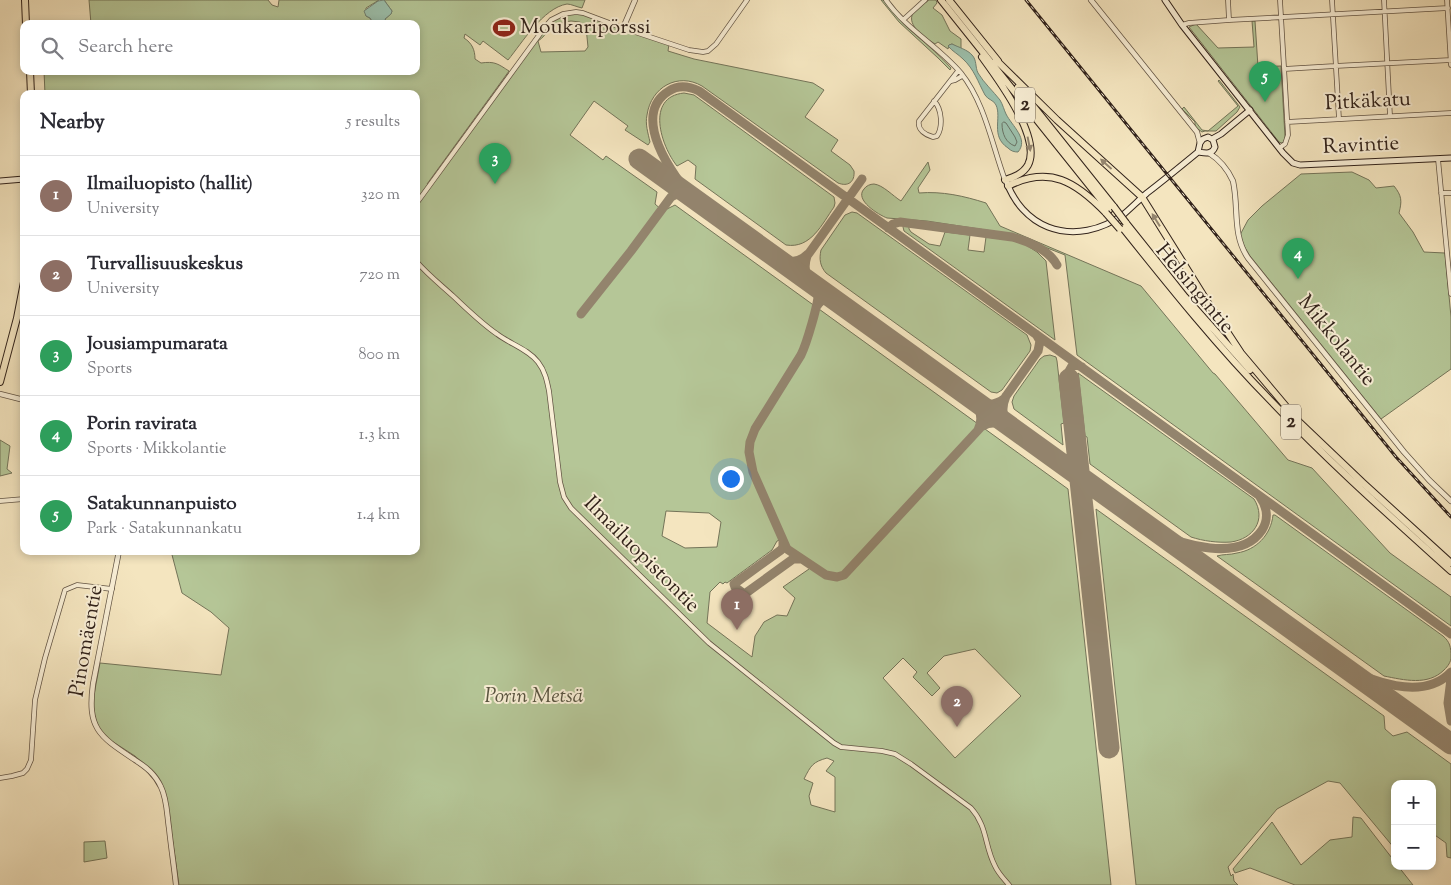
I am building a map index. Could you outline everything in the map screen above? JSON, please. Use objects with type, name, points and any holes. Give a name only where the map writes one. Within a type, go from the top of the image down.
[{"type":"highway","points":[[25,0],[26,20]]},
{"type":"highway","name":"Helsingintie","points":[[942,0],[1199,322],[1320,451],[1451,572]]},
{"type":"highway","name":"Helsingintie","points":[[949,0],[1109,210]]},
{"type":"highway","points":[[951,13],[1002,86],[1027,134],[1031,154],[1029,164],[1027,168],[1007,183]]},
{"type":"highway","points":[[996,60],[1051,114],[1142,197],[1241,353],[1300,423]]},
{"type":"highway","points":[[30,75],[31,90]]},
{"type":"highway","points":[[1007,183],[1029,177],[1058,179],[1073,185],[1109,210]]},
{"type":"highway","name":"Helsingintie","points":[[1122,226],[1216,333],[1300,423],[1451,563]]},
{"type":"highway","points":[[0,382],[20,303]]},
{"type":"main road","name":"Ravintie","points":[[1165,0],[1291,162],[1300,165],[1451,158]]},
{"type":"main road","points":[[1212,141],[1250,110]]},
{"type":"main road","points":[[1007,183],[1014,198],[1031,217],[1045,226],[1070,232],[1093,229],[1123,214],[1199,147],[1203,139],[1212,141]]},
{"type":"main road","points":[[1199,147],[1207,153],[1212,152],[1212,141]]},
{"type":"main road","points":[[0,181],[20,180]]},
{"type":"street","points":[[623,28],[635,0]]},
{"type":"street","points":[[420,198],[551,20],[563,14],[576,12],[589,14],[623,28],[695,52],[708,51],[719,40],[747,0]]},
{"type":"street","points":[[886,0],[903,20],[946,58],[962,76],[977,100],[1007,183]]},
{"type":"street","points":[[903,20],[925,0]]},
{"type":"street","points":[[1091,0],[1197,132],[1212,141],[1218,158]]},
{"type":"street","points":[[1228,0],[1229,20]]},
{"type":"street","points":[[1280,0],[1288,135],[1286,142],[1280,148]]},
{"type":"street","points":[[1332,0],[1339,119]]},
{"type":"street","points":[[1384,0],[1390,116]]},
{"type":"street","points":[[1447,0],[1451,65]]},
{"type":"street","points":[[1182,24],[1448,8]]},
{"type":"street","points":[[1284,69],[1451,60]]},
{"type":"street","points":[[934,101],[939,109],[941,127],[937,136],[933,137],[920,129],[918,125],[922,117],[934,101],[951,81],[958,70]]},
{"type":"street","points":[[951,81],[962,76]]},
{"type":"street","name":"Pitkäkatu","points":[[1287,122],[1451,113]]},
{"type":"street","points":[[1197,132],[1199,147]]},
{"type":"street","points":[[1207,153],[1218,158]]},
{"type":"street","name":"Mikkolantie","points":[[1218,158],[1233,181],[1238,236],[1244,252],[1404,452],[1428,480],[1451,501]]},
{"type":"street","points":[[1438,158],[1448,242],[1451,294]]},
{"type":"street","points":[[1442,193],[1451,193]]},
{"type":"street","points":[[1444,221],[1451,221]]},
{"type":"street","name":"Ilmailuopistontie","points":[[420,265],[481,321],[503,339],[528,353],[542,368],[549,391],[561,490],[571,508],[709,643],[834,743],[841,748],[877,750],[895,754],[971,808],[981,823],[995,866],[1009,885]]},
{"type":"street","points":[[0,394],[20,399]]},
{"type":"street","points":[[0,501],[20,499]]},
{"type":"street","name":"Pinomäentie","points":[[118,555],[93,684],[91,700],[92,718],[98,731],[105,739],[146,767],[160,786],[166,810],[176,885]]},
{"type":"street","points":[[0,778],[23,773],[31,760],[35,700],[44,658],[65,590],[77,585],[112,589]]},
{"type":"green space","points":[[89,0],[268,0],[272,5],[278,7],[279,0],[379,0],[366,8],[366,16],[371,20],[91,20]]},
{"type":"green space","name":"Porin Metsä","points":[[384,0],[585,0],[582,8],[567,4],[558,7],[541,19],[508,60],[483,41],[480,45],[465,34],[464,38],[472,47],[475,59],[481,63],[490,62],[496,64],[509,71],[427,184],[429,186],[546,26],[557,16],[576,12],[669,44],[668,51],[694,59],[813,83],[824,90],[805,117],[838,140],[831,151],[850,165],[854,171],[852,181],[848,184],[838,183],[702,86],[693,82],[675,82],[667,85],[654,97],[646,118],[650,142],[648,145],[625,130],[628,126],[594,101],[570,135],[603,160],[606,156],[657,192],[655,204],[663,211],[675,205],[1068,489],[1111,885],[179,885],[166,796],[147,767],[135,756],[107,738],[99,728],[94,715],[93,700],[100,663],[221,675],[229,628],[211,612],[182,593],[172,555],[420,555],[420,90],[45,90],[44,75],[420,75],[420,20],[385,20],[392,11]],"holes":[[[571,21],[580,22],[586,27],[588,47],[585,51],[541,52],[538,41],[555,26]],[[666,511],[709,513],[721,522],[717,547],[685,548],[662,536]],[[784,539],[792,549],[814,564],[783,587],[795,598],[787,616],[777,615],[764,622],[755,636],[752,657],[707,623],[710,592],[720,582],[723,584],[727,583],[772,550],[777,541]],[[975,649],[1021,696],[955,758],[883,678],[903,658],[917,672],[913,677],[932,696],[940,688],[927,673],[944,656]],[[827,758],[834,761],[826,771],[835,777],[835,812],[811,805],[809,796],[813,783],[804,779],[815,763]]]},
{"type":"green space","points":[[881,0],[884,0],[899,19],[943,59],[951,68],[950,70],[899,22]]},
{"type":"green space","points":[[929,0],[936,0],[937,3],[933,8],[942,15],[950,31],[961,39],[961,49],[952,44],[949,45],[948,49],[938,42],[935,44],[922,35],[915,27],[912,22],[913,13]]},
{"type":"green space","points":[[1252,21],[1255,21],[1258,67],[1281,66],[1285,137],[1282,143],[1279,142],[1189,27],[1196,24],[1218,48],[1254,47]]},
{"type":"green space","points":[[1219,80],[1240,107],[1216,131],[1208,131],[1238,106]]},
{"type":"green space","points":[[684,93],[694,95],[834,197],[834,207],[815,234],[802,243],[786,245],[695,179],[696,166],[688,160],[677,166],[666,147],[662,135],[660,113],[664,103],[672,96]]},
{"type":"green space","points":[[1184,107],[1202,130],[1208,131],[1202,132],[1195,127],[1195,122],[1182,109]]},
{"type":"green space","points":[[928,162],[930,170],[918,188],[919,193],[953,195],[986,203],[1000,226],[1141,286],[1288,460],[1312,468],[1390,553],[1451,597],[1451,626],[1077,355],[1065,255],[1012,234],[927,221],[887,218],[869,207],[862,198],[864,189],[874,184],[884,188],[901,201]]},
{"type":"green space","points":[[1352,172],[1369,180],[1376,188],[1394,186],[1401,199],[1399,213],[1413,232],[1424,252],[1445,253],[1451,317],[1451,369],[1381,419],[1250,256],[1240,235],[1248,220],[1262,206],[1301,174]]},
{"type":"green space","points":[[852,212],[857,213],[1027,335],[1031,345],[1030,351],[1002,390],[997,393],[991,392],[826,273],[822,268],[821,250],[845,215]]},
{"type":"green space","points":[[905,225],[909,226],[911,232],[929,244],[940,246],[945,232],[970,235],[968,250],[984,252],[986,237],[1011,240],[1026,245],[1037,252],[1046,261],[1055,340],[904,231],[903,227]]},
{"type":"green space","points":[[1050,355],[1056,357],[1057,361],[1064,423],[1061,424],[1063,445],[1014,409],[1012,402],[1014,396],[1040,359]]},
{"type":"green space","points":[[1078,373],[1254,499],[1259,514],[1256,527],[1251,533],[1246,537],[1231,542],[1200,540],[1191,537],[1090,464]]},
{"type":"green space","points":[[0,440],[10,446],[7,469],[12,473],[0,476]]},
{"type":"green space","points":[[1096,509],[1384,716],[1385,729],[1393,736],[1407,732],[1451,764],[1451,858],[1447,857],[1446,843],[1436,836],[1436,780],[1391,780],[1391,844],[1340,783],[1328,781],[1277,809],[1228,867],[1231,876],[1233,874],[1234,881],[1238,885],[1136,885]]},
{"type":"green space","points":[[1273,515],[1443,636],[1449,643],[1451,650],[1449,664],[1438,675],[1423,680],[1408,680],[1384,676],[1217,556],[1234,554],[1256,545],[1266,535]]},
{"type":"green space","points":[[1353,817],[1361,818],[1391,857],[1391,870],[1401,870],[1413,885],[1295,885],[1250,868],[1235,873],[1233,869],[1272,822],[1301,865],[1330,840],[1352,837]]},
{"type":"green space","points":[[105,841],[107,858],[84,862],[84,842]]},
{"type":"water","points":[[384,0],[392,11],[385,20],[371,20],[366,16],[364,11],[378,1]]},
{"type":"water","points":[[952,44],[965,50],[975,59],[978,73],[1000,100],[1006,114],[1021,137],[1021,147],[1018,152],[1010,150],[999,138],[998,110],[996,105],[985,95],[967,63],[948,46]]},
{"type":"taxiway","points":[[694,199],[666,161],[654,130],[653,115],[658,102],[669,91],[680,87],[699,91],[1451,634]]},
{"type":"taxiway","points":[[862,179],[807,256],[806,273],[818,291],[817,303],[809,333],[801,355],[755,429],[750,442],[749,452],[753,472],[787,549],[826,575],[837,577],[844,575],[981,427],[996,423],[1011,427]]},
{"type":"taxiway","points":[[581,314],[671,197],[679,193],[690,196]]},
{"type":"taxiway","points":[[888,228],[900,222],[1012,237],[1038,247],[1049,255],[1057,265]]},
{"type":"taxiway","points":[[775,257],[792,262],[800,260],[808,254]]},
{"type":"taxiway","points":[[817,306],[826,299],[837,301]]},
{"type":"taxiway","points":[[972,399],[988,404],[1004,399],[1038,351],[1040,341],[1036,334]]},
{"type":"taxiway","points":[[1068,373],[1072,366],[1082,367]]},
{"type":"taxiway","points":[[1006,396],[1003,412],[1010,426]]},
{"type":"taxiway","points":[[974,401],[980,415],[978,430]]},
{"type":"taxiway","points":[[1154,530],[1179,541],[1210,548],[1240,546],[1252,540],[1262,530],[1266,522],[1266,513],[1260,497]]},
{"type":"taxiway","points":[[783,542],[781,550],[734,584],[735,587],[746,593],[793,559],[801,559]]},
{"type":"taxiway","points":[[1339,664],[1365,677],[1396,686],[1426,686],[1439,681],[1451,672]]},
{"type":"taxiway","points":[[1451,679],[1448,703],[1451,721]]},
{"type":"runway","points":[[639,159],[1451,744]]},
{"type":"runway","points":[[1069,379],[1109,748]]},
{"type":"railway","points":[[1026,0],[1396,457],[1451,517]]},
{"type":"place","name":"Moukaripörssi","points":[[504,28]]},
{"type":"place","name":"Satakunnanpuisto","points":[[1265,102]]},
{"type":"place","name":"Jousiampumarata","points":[[495,184]]},
{"type":"place","name":"Porin ravirata","points":[[1298,279]]},
{"type":"place","name":"Ilmailuopisto (hallit)","points":[[737,630]]},
{"type":"place","name":"Turvallisuuskeskus","points":[[957,727]]}]
